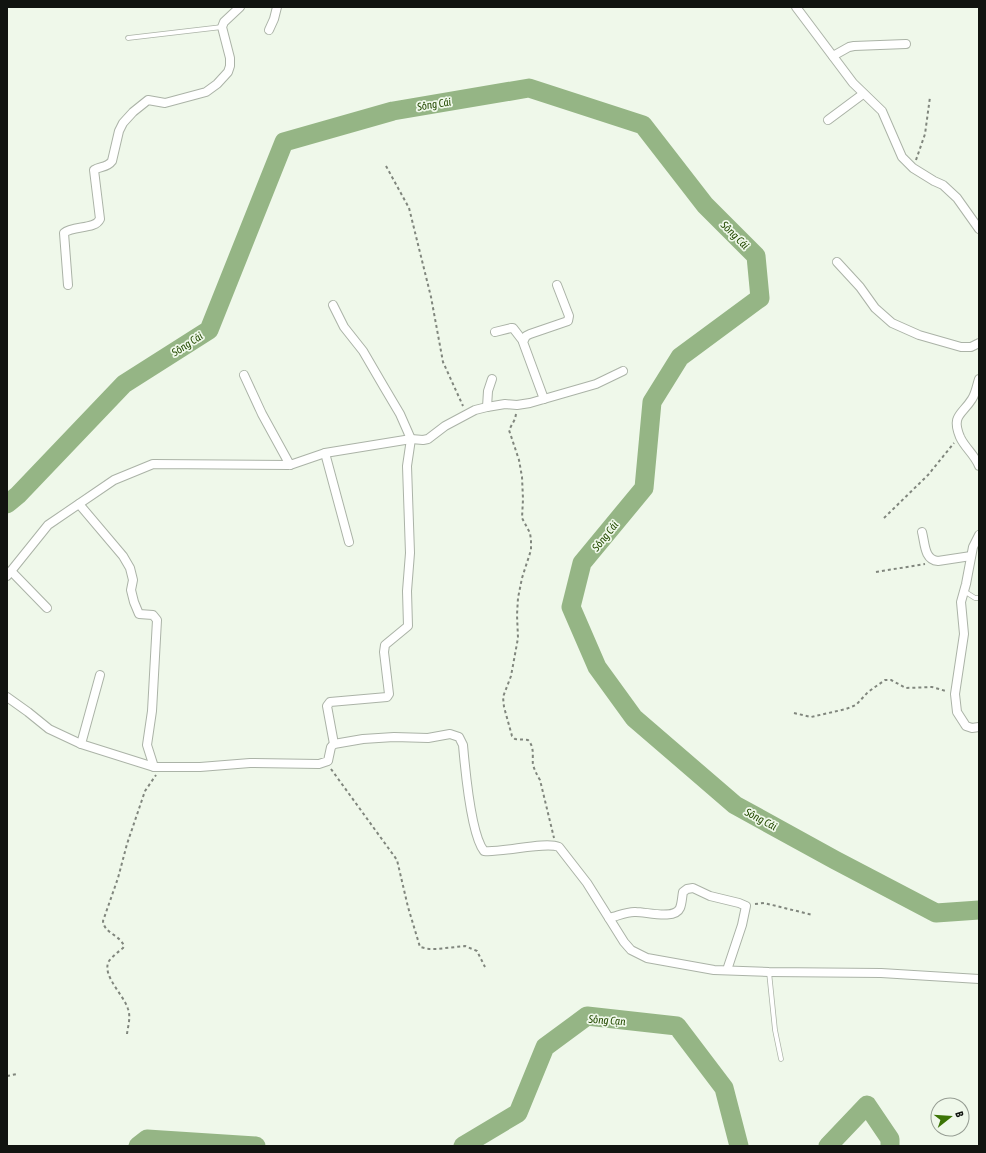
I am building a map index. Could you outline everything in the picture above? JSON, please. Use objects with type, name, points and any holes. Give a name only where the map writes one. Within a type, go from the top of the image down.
[{"type":"street","points":[[68,285],[64,233],[69,229],[94,225],[100,219],[94,170],[110,164],[119,131],[123,123],[148,100],[165,103],[212,89],[223,78],[230,66],[230,58],[222,27],[224,22],[240,7]]},
{"type":"street","points":[[269,30],[277,7]]},
{"type":"street","points":[[796,7],[863,94],[882,112],[902,157],[913,168],[943,185],[957,198],[979,229]]},
{"type":"street","points":[[833,56],[849,47],[854,46],[906,44]]},
{"type":"street","points":[[828,120],[863,94]]},
{"type":"street","points":[[837,262],[860,287],[876,308],[892,323],[919,335],[961,347],[971,347],[979,343]]},
{"type":"street","points":[[523,340],[530,334],[568,321],[569,316],[558,285]]},
{"type":"street","points":[[334,305],[344,328],[363,352],[400,414],[411,439],[407,466],[410,553],[407,591],[408,626],[385,646],[384,652],[389,694],[387,698],[330,702],[327,706],[334,744]]},
{"type":"street","points":[[496,332],[513,328],[523,340],[523,344],[544,399]]},
{"type":"street","points":[[47,608],[9,573],[48,524],[114,480],[153,464],[290,465],[325,453],[411,439],[423,440],[466,414],[487,406],[530,403],[596,384],[622,371]]},
{"type":"street","points":[[244,375],[262,414],[290,465]]},
{"type":"street","points":[[979,378],[973,398],[960,412],[957,420],[957,427],[964,445],[979,466]]},
{"type":"street","points":[[487,406],[488,391],[492,379]]},
{"type":"street","points":[[325,453],[349,542]]},
{"type":"street","points":[[79,504],[122,556],[130,568],[133,580],[131,590],[139,614],[153,615],[157,620],[152,711],[147,745],[158,767]]},
{"type":"street","points":[[922,532],[927,554],[933,560],[938,561],[971,556]]},
{"type":"street","points":[[979,536],[973,547],[961,602],[964,634],[955,694],[957,712],[966,726],[972,728],[979,727]]},
{"type":"street","points":[[82,744],[100,675]]},
{"type":"street","points":[[7,697],[49,729],[82,744],[158,767],[200,767],[250,763],[319,764],[328,761],[330,747],[334,744],[363,739],[394,737],[428,738],[450,734],[459,736],[463,745],[474,828],[479,845],[484,851],[492,852],[545,845],[556,846],[562,849],[587,883],[624,942],[631,950],[647,958],[714,970],[881,973],[979,979]]},
{"type":"street","points":[[609,918],[635,912],[673,914],[681,907],[683,892],[687,889],[693,888],[710,896],[746,906],[742,925],[727,970]]},
{"type":"lane","points":[[128,38],[222,27]]},
{"type":"lane","points":[[964,591],[975,598],[979,598]]},
{"type":"lane","points":[[769,972],[775,1030],[781,1059]]},
{"type":"path","points":[[913,168],[925,134],[930,97]]},
{"type":"path","points":[[386,166],[409,208],[431,297],[443,362],[466,414]]},
{"type":"path","points":[[517,405],[515,419],[509,430],[519,460],[522,477],[522,518],[532,540],[531,550],[522,578],[518,598],[518,638],[511,676],[503,697],[504,707],[512,736],[515,739],[528,740],[532,745],[534,769],[540,780],[556,846]]},
{"type":"path","points":[[884,518],[928,475],[955,442],[959,433]]},
{"type":"path","points":[[876,572],[929,564],[933,560]]},
{"type":"path","points":[[794,713],[811,717],[846,709],[856,704],[868,692],[885,680],[890,680],[906,688],[932,687],[955,694]]},
{"type":"path","points":[[328,761],[329,767],[397,860],[408,907],[420,947],[433,949],[465,946],[477,951],[484,967]]},
{"type":"path","points":[[127,1034],[129,1010],[110,978],[107,969],[109,962],[124,946],[120,940],[104,928],[103,921],[145,791],[158,767]]},
{"type":"path","points":[[746,906],[764,903],[813,915]]},
{"type":"path","points":[[7,1076],[17,1074]]},
{"type":"waterway","name":"Sông Cái","points":[[7,504],[18,495],[124,384],[209,330],[284,142],[393,111],[529,88],[643,125],[705,205],[756,256],[760,298],[680,357],[652,402],[644,488],[582,563],[571,607],[597,667],[634,718],[735,805],[936,913],[979,910]]},
{"type":"waterway","name":"Sông Cạn","points":[[463,1146],[518,1113],[545,1047],[587,1016],[677,1026],[724,1088],[739,1146]]},
{"type":"waterway","name":"Sông Cạn","points":[[828,1146],[867,1105],[890,1139],[890,1146]]},
{"type":"waterway","name":"Sông Cạn","points":[[138,1146],[147,1139],[256,1146]]}]
